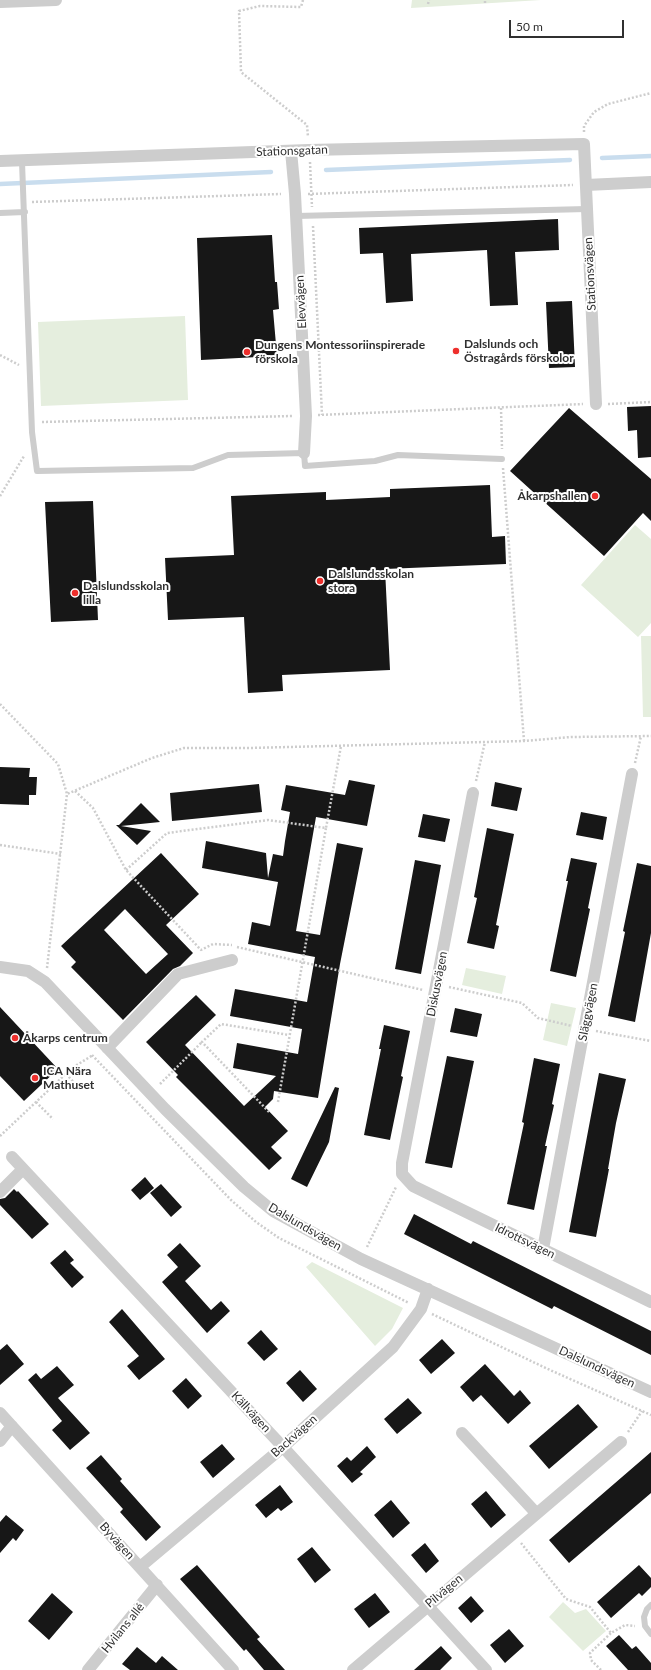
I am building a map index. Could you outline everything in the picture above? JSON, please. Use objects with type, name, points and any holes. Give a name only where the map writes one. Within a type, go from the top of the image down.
[{"type":"street","points":[[0,2],[56,0]]},
{"type":"street","name":"Stationsgatan","points":[[0,161],[22,162],[291,150],[584,144]]},
{"type":"street","name":"Stationsvägen","points":[[584,144],[596,404]]},
{"type":"street","name":"Elevvägen","points":[[291,150],[296,216],[306,416],[304,453]]},
{"type":"street","points":[[586,185],[651,182]]},
{"type":"street","name":"Släggvägen","points":[[543,1250],[632,774]]},
{"type":"street","name":"Diskusvägen","points":[[402,1174],[402,1163],[473,793]]},
{"type":"street","points":[[107,1048],[178,974],[232,960]]},
{"type":"street","name":"Dalslundsvägen","points":[[0,967],[28,971],[45,982],[150,1093],[244,1187],[273,1210],[361,1259],[651,1392]]},
{"type":"street","name":"Källvägen","points":[[12,1157],[283,1447],[486,1670]]},
{"type":"street","points":[[0,1192],[23,1169]]},
{"type":"street","name":"Idrottsvägen","points":[[402,1174],[413,1186],[651,1302]]},
{"type":"street","name":"Backvägen","points":[[140,1567],[283,1447],[393,1347],[421,1309],[428,1289]]},
{"type":"street","name":"Byvägen","points":[[0,1413],[233,1670]]},
{"type":"street","points":[[0,1441],[12,1426]]},
{"type":"street","points":[[462,1433],[536,1513]]},
{"type":"street","name":"Pilvägen","points":[[353,1670],[621,1442]]},
{"type":"street","name":"Hvilans allé","points":[[88,1670],[157,1585]]},
{"type":"lane","points":[[22,162],[33,442],[37,471],[193,468],[228,454],[304,453],[305,466],[375,461],[398,455],[502,459]]},
{"type":"lane","points":[[296,216],[587,209]]},
{"type":"lane","points":[[0,213],[25,212]]},
{"type":"lane","points":[[651,1605],[646,1609],[644,1617],[645,1626],[651,1634]]},
{"type":"path","points":[[302,0],[301,7],[260,6],[239,11],[241,72],[307,125],[313,216],[322,415]]},
{"type":"path","points":[[428,4],[429,0]]},
{"type":"path","points":[[584,144],[584,126],[594,112],[608,104],[651,93]]},
{"type":"path","points":[[0,355],[30,372]]},
{"type":"path","points":[[596,404],[651,402]]},
{"type":"path","points":[[501,408],[502,459],[524,741]]},
{"type":"path","points":[[0,496],[33,442]]},
{"type":"path","points":[[0,704],[58,764],[67,794],[45,982]]},
{"type":"path","points":[[632,774],[641,736]]},
{"type":"path","points":[[67,794],[152,758],[184,748],[342,746],[524,741],[571,737],[651,736]]},
{"type":"path","points":[[473,793],[485,742]]},
{"type":"path","points":[[278,1102],[302,961],[342,746]]},
{"type":"path","points":[[75,791],[93,808],[126,870],[201,950],[213,944],[232,946],[436,989],[522,1003],[538,1018],[585,1029],[651,1041]]},
{"type":"path","points":[[126,870],[167,833],[268,820],[326,828]]},
{"type":"path","points":[[0,845],[61,854]]},
{"type":"path","points":[[150,1093],[220,1024],[290,1035]]},
{"type":"path","points":[[202,1042],[269,1112]]},
{"type":"path","points":[[0,1136],[66,1074],[92,1055],[107,1048]]},
{"type":"path","points":[[66,1074],[82,1091]]},
{"type":"path","points":[[36,1102],[53,1119]]},
{"type":"path","points":[[353,1274],[402,1174]]},
{"type":"path","points":[[621,1442],[642,1411]]},
{"type":"path","points":[[513,1533],[566,1599],[590,1607],[611,1633]]},
{"type":"path","points":[[601,1670],[591,1660],[590,1653],[611,1633],[625,1625],[645,1626]]},
{"type":"green space","points":[[412,0],[541,0],[411,8]]},
{"type":"green space","points":[[185,316],[188,400],[41,406],[38,322]]},
{"type":"green space","points":[[635,525],[651,539],[651,623],[638,637],[581,585]]},
{"type":"green space","points":[[641,636],[651,636],[651,717],[643,717]]},
{"type":"green space","points":[[466,968],[506,976],[502,994],[462,985]]},
{"type":"green space","points":[[551,1003],[576,1008],[567,1046],[543,1040]]},
{"type":"green space","points":[[312,1262],[403,1308],[392,1329],[375,1346],[306,1267]]},
{"type":"green space","points":[[563,1602],[575,1613],[586,1609],[606,1631],[583,1651],[549,1617]]},
{"type":"building","points":[[558,219],[559,250],[515,252],[518,305],[490,306],[487,250],[411,254],[413,301],[386,303],[383,253],[360,254],[359,228]]},
{"type":"building","points":[[272,235],[275,282],[277,282],[279,309],[273,310],[277,356],[201,360],[197,238]]},
{"type":"building","points":[[572,301],[575,367],[549,368],[546,302]]},
{"type":"building","points":[[651,406],[651,457],[638,458],[637,430],[628,431],[627,407]]},
{"type":"building","name":"Åkarpshallen","points":[[569,408],[651,479],[651,521],[643,513],[604,556],[510,471]]},
{"type":"building","points":[[490,485],[492,537],[505,536],[506,564],[385,569],[390,670],[282,675],[283,691],[248,693],[244,617],[168,620],[165,558],[234,555],[231,496],[326,492],[326,500],[390,497],[390,489]]},
{"type":"building","points":[[93,501],[98,620],[51,622],[45,502]]},
{"type":"building","points":[[0,767],[30,768],[29,777],[37,777],[36,795],[29,795],[29,805],[0,804]]},
{"type":"building","points":[[349,780],[375,785],[367,826],[316,817],[296,931],[320,935],[337,843],[363,848],[340,964],[318,1098],[274,1091],[273,1099],[265,1107],[288,1131],[271,1147],[282,1158],[269,1170],[176,1077],[178,1075],[146,1042],[196,995],[216,1015],[185,1045],[244,1106],[276,1076],[233,1068],[237,1043],[298,1054],[302,1029],[230,1016],[235,989],[307,1002],[315,957],[248,944],[252,922],[270,926],[278,882],[202,868],[206,841],[266,853],[268,878],[273,854],[283,856],[290,812],[281,810],[286,785],[345,795]]},
{"type":"building","points":[[495,782],[522,788],[517,811],[491,806]]},
{"type":"building","points":[[259,784],[262,812],[172,821],[170,793]]},
{"type":"building","points":[[141,803],[160,822],[121,826],[151,831],[137,845],[116,825],[119,825]]},
{"type":"building","points":[[581,812],[607,817],[603,840],[576,835]]},
{"type":"building","points":[[423,814],[450,819],[445,842],[418,837]]},
{"type":"building","points":[[487,828],[514,834],[496,925],[499,926],[494,949],[467,943],[477,898],[474,897]]},
{"type":"building","points":[[161,853],[199,894],[166,925],[193,953],[180,966],[173,969],[123,1020],[71,967],[76,962],[61,946]],"holes":[[[125,909],[168,954],[146,974],[104,930]]]},
{"type":"building","points":[[571,858],[597,863],[588,908],[590,909],[576,977],[550,971],[568,881],[566,881]]},
{"type":"building","points":[[415,860],[441,865],[421,974],[395,969]]},
{"type":"building","points":[[637,863],[651,866],[651,933],[635,1022],[608,1016]]},
{"type":"building","name":"Åkarps centrum","points":[[0,1007],[58,1069],[24,1101],[0,1076]]},
{"type":"building","points":[[455,1008],[482,1014],[477,1037],[450,1032]]},
{"type":"building","points":[[384,1025],[410,1031],[401,1076],[403,1077],[390,1140],[364,1135],[381,1049],[379,1049]]},
{"type":"building","points":[[447,1056],[474,1061],[452,1168],[425,1163]]},
{"type":"building","points":[[534,1058],[560,1064],[552,1104],[554,1105],[545,1146],[547,1146],[534,1210],[507,1204],[524,1123],[522,1122]]},
{"type":"building","points":[[599,1073],[626,1079],[616,1123],[596,1237],[569,1232]]},
{"type":"building","points":[[335,1087],[339,1088],[329,1142],[307,1187],[291,1179]]},
{"type":"building","points":[[145,1177],[154,1188],[140,1200],[131,1190]]},
{"type":"building","points":[[161,1184],[182,1207],[171,1217],[150,1193]]},
{"type":"building","points":[[14,1189],[17,1192],[18,1191],[49,1224],[32,1239],[0,1205],[0,1199],[5,1198]]},
{"type":"building","points":[[414,1214],[471,1244],[473,1241],[651,1331],[651,1355],[554,1306],[552,1309],[404,1234]]},
{"type":"building","points":[[180,1243],[201,1266],[185,1281],[211,1310],[221,1301],[230,1311],[207,1333],[162,1282],[178,1267],[167,1255]]},
{"type":"building","points":[[65,1250],[74,1260],[70,1263],[84,1277],[72,1288],[50,1263]]},
{"type":"building","points":[[122,1309],[165,1359],[139,1380],[127,1366],[139,1356],[109,1322]]},
{"type":"building","points":[[261,1330],[278,1349],[264,1361],[247,1343]]},
{"type":"building","points":[[442,1339],[455,1353],[431,1374],[419,1360]]},
{"type":"building","points":[[7,1344],[24,1364],[0,1385],[0,1350]]},
{"type":"building","points":[[485,1364],[514,1396],[520,1390],[531,1403],[508,1424],[481,1395],[473,1402],[460,1387]]},
{"type":"building","points":[[57,1366],[74,1385],[58,1398],[90,1433],[70,1450],[52,1430],[62,1421],[28,1380],[36,1373],[41,1379]]},
{"type":"building","points":[[300,1370],[317,1389],[303,1402],[286,1383]]},
{"type":"building","points":[[186,1378],[202,1396],[188,1409],[172,1391]]},
{"type":"building","points":[[408,1398],[422,1413],[397,1434],[384,1419]]},
{"type":"building","points":[[578,1404],[598,1427],[549,1469],[529,1446]]},
{"type":"building","points":[[222,1444],[235,1459],[213,1478],[200,1462]]},
{"type":"building","points":[[367,1446],[376,1457],[360,1472],[363,1474],[352,1483],[337,1466],[347,1457],[351,1461]]},
{"type":"building","points":[[651,1452],[651,1493],[569,1563],[549,1540]]},
{"type":"building","points":[[101,1455],[122,1479],[120,1481],[161,1527],[146,1541],[120,1512],[123,1509],[86,1468]]},
{"type":"building","points":[[280,1485],[293,1502],[281,1511],[278,1508],[266,1518],[255,1505]]},
{"type":"building","points":[[486,1491],[506,1515],[491,1528],[471,1504]]},
{"type":"building","points":[[391,1500],[410,1523],[393,1538],[374,1515]]},
{"type":"building","points":[[6,1515],[24,1530],[16,1541],[13,1538],[0,1553],[0,1522]]},
{"type":"building","points":[[425,1543],[439,1561],[426,1573],[411,1555]]},
{"type":"building","points":[[312,1547],[331,1570],[315,1583],[297,1559]]},
{"type":"building","points":[[197,1565],[260,1637],[257,1639],[285,1670],[264,1670],[246,1649],[244,1651],[180,1579]]},
{"type":"building","points":[[639,1565],[651,1578],[651,1587],[642,1596],[639,1593],[611,1618],[597,1602]]},
{"type":"building","points":[[52,1593],[73,1612],[49,1640],[28,1621]]},
{"type":"building","points":[[375,1593],[390,1612],[369,1628],[354,1609]]},
{"type":"building","points":[[471,1596],[484,1611],[471,1623],[458,1608]]},
{"type":"building","points":[[509,1629],[524,1646],[505,1663],[490,1645]]},
{"type":"building","points":[[619,1635],[632,1649],[636,1646],[651,1663],[651,1670],[628,1670],[606,1646]]},
{"type":"building","points":[[441,1646],[452,1658],[440,1670],[414,1670]]},
{"type":"building","points":[[137,1647],[156,1663],[162,1656],[178,1670],[130,1670],[122,1664]]},
{"type":"waterway","points":[[602,158],[651,156]]},
{"type":"waterway","points":[[326,170],[570,160]]},
{"type":"waterway","points":[[0,184],[271,172]]},
{"type":"place","name":"Dalslunds och Östragårds förskolor","points":[[456,351]]},
{"type":"place","name":"Dungens Montessoriinspirerade förskola","points":[[247,352]]},
{"type":"place","name":"Åkarpshallen","points":[[595,496]]},
{"type":"place","name":"Dalslundsskolan stora","points":[[320,581]]},
{"type":"place","name":"Dalslundsskolan lilla","points":[[75,593]]},
{"type":"place","name":"Åkarps centrum","points":[[15,1038]]},
{"type":"place","name":"ICA Nära Mathuset","points":[[35,1078]]}]
